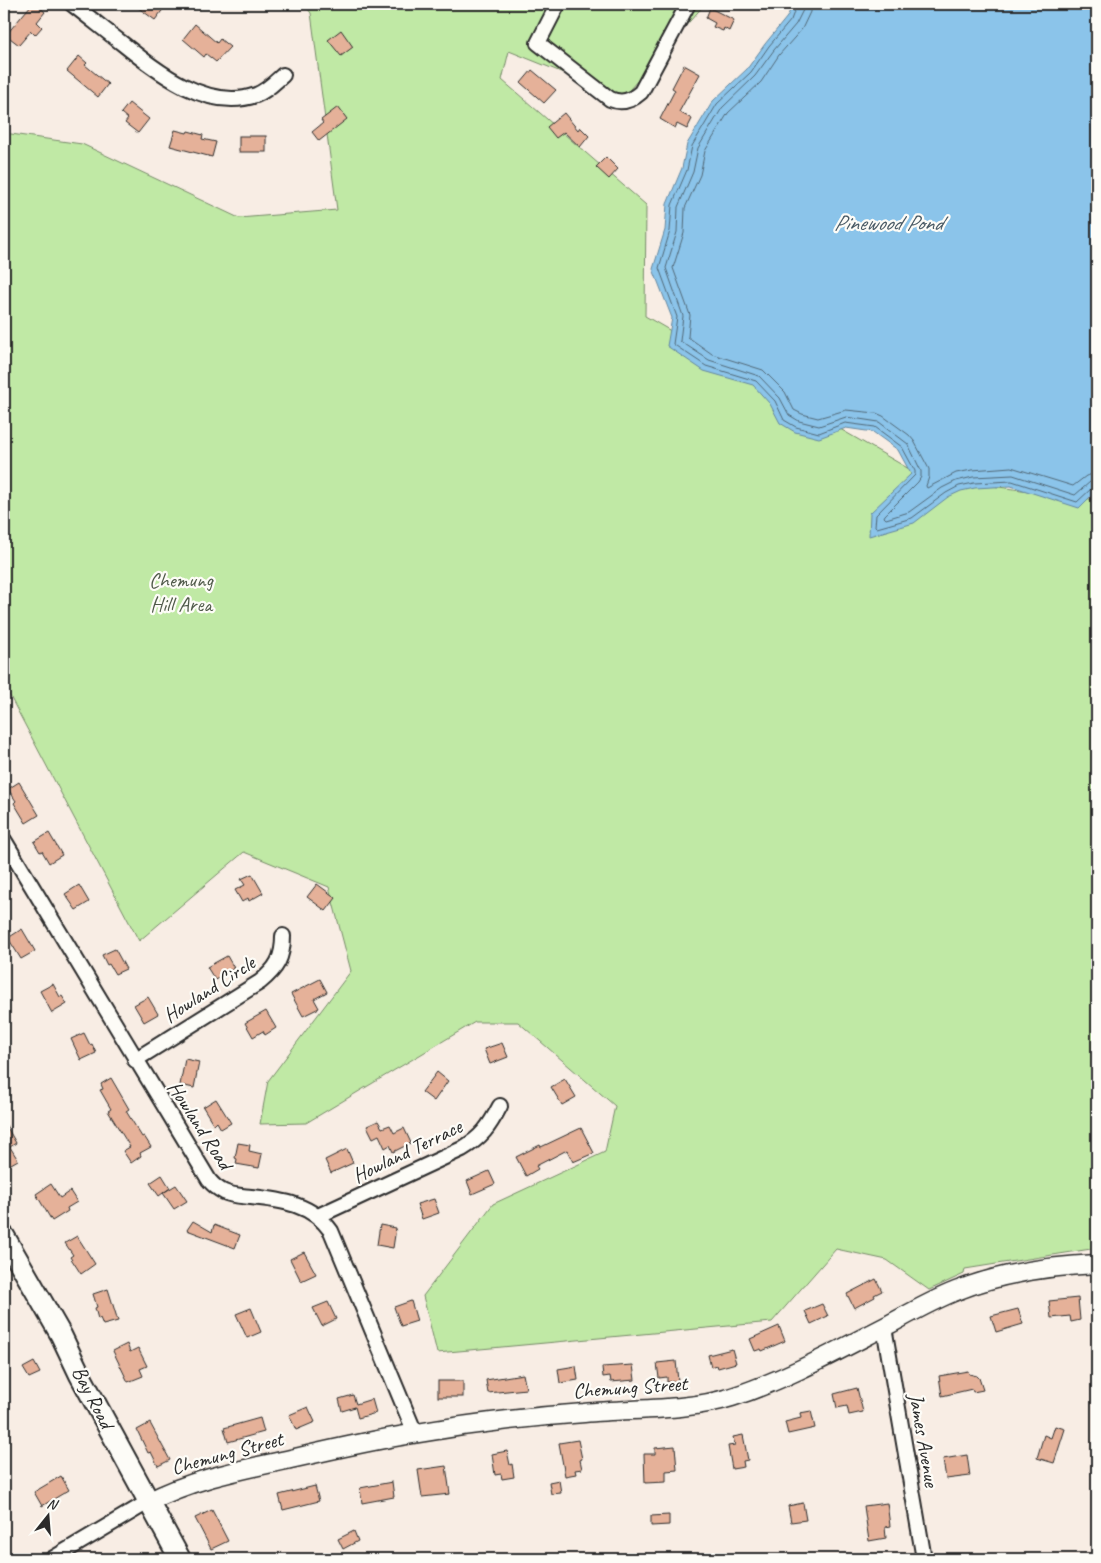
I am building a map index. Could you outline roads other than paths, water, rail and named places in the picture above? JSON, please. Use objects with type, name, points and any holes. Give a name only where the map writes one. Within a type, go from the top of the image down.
[{"type":"main road","name":"Bay Road","points":[[4,1236],[61,1335],[80,1375],[180,1559]]},
{"type":"street","points":[[72,4],[161,74],[180,85],[200,93],[223,98],[246,98],[267,89],[283,75]]},
{"type":"street","points":[[558,4],[538,43],[610,99],[628,101],[641,92],[688,4]]},
{"type":"street","name":"Howland Road","points":[[4,840],[202,1171],[216,1187],[224,1192],[234,1195],[286,1201],[308,1210],[326,1223],[336,1241],[414,1433]]},
{"type":"street","name":"Howland Circle","points":[[135,1060],[260,982],[272,972],[278,962],[283,950],[284,936]]},
{"type":"street","name":"Howland Terrace","points":[[318,1216],[462,1149],[481,1137],[500,1106]]},
{"type":"street","name":"Chemung Street","points":[[148,1502],[169,1491],[200,1480],[414,1433],[526,1418],[587,1412],[659,1409],[715,1402],[746,1392],[788,1374],[939,1298],[969,1286],[1025,1272],[1064,1266],[1097,1264]]},
{"type":"street","name":"James Avenue","points":[[884,1327],[924,1559]]},
{"type":"street","points":[[52,1559],[148,1502]]},
{"type":"water","name":"Pinewood Pond","points":[[793,4],[1097,4],[1097,490],[1079,508],[1011,486],[975,488],[961,491],[948,497],[914,523],[869,536],[870,513],[911,474],[898,450],[873,432],[846,428],[819,438],[795,432],[780,423],[770,404],[753,385],[704,371],[667,346],[672,318],[653,269],[665,230],[667,204],[682,168],[687,144],[713,101],[747,69],[787,17]]},
{"type":"park label","name":"Chemung Hill Area","points":[[181,592]]}]
